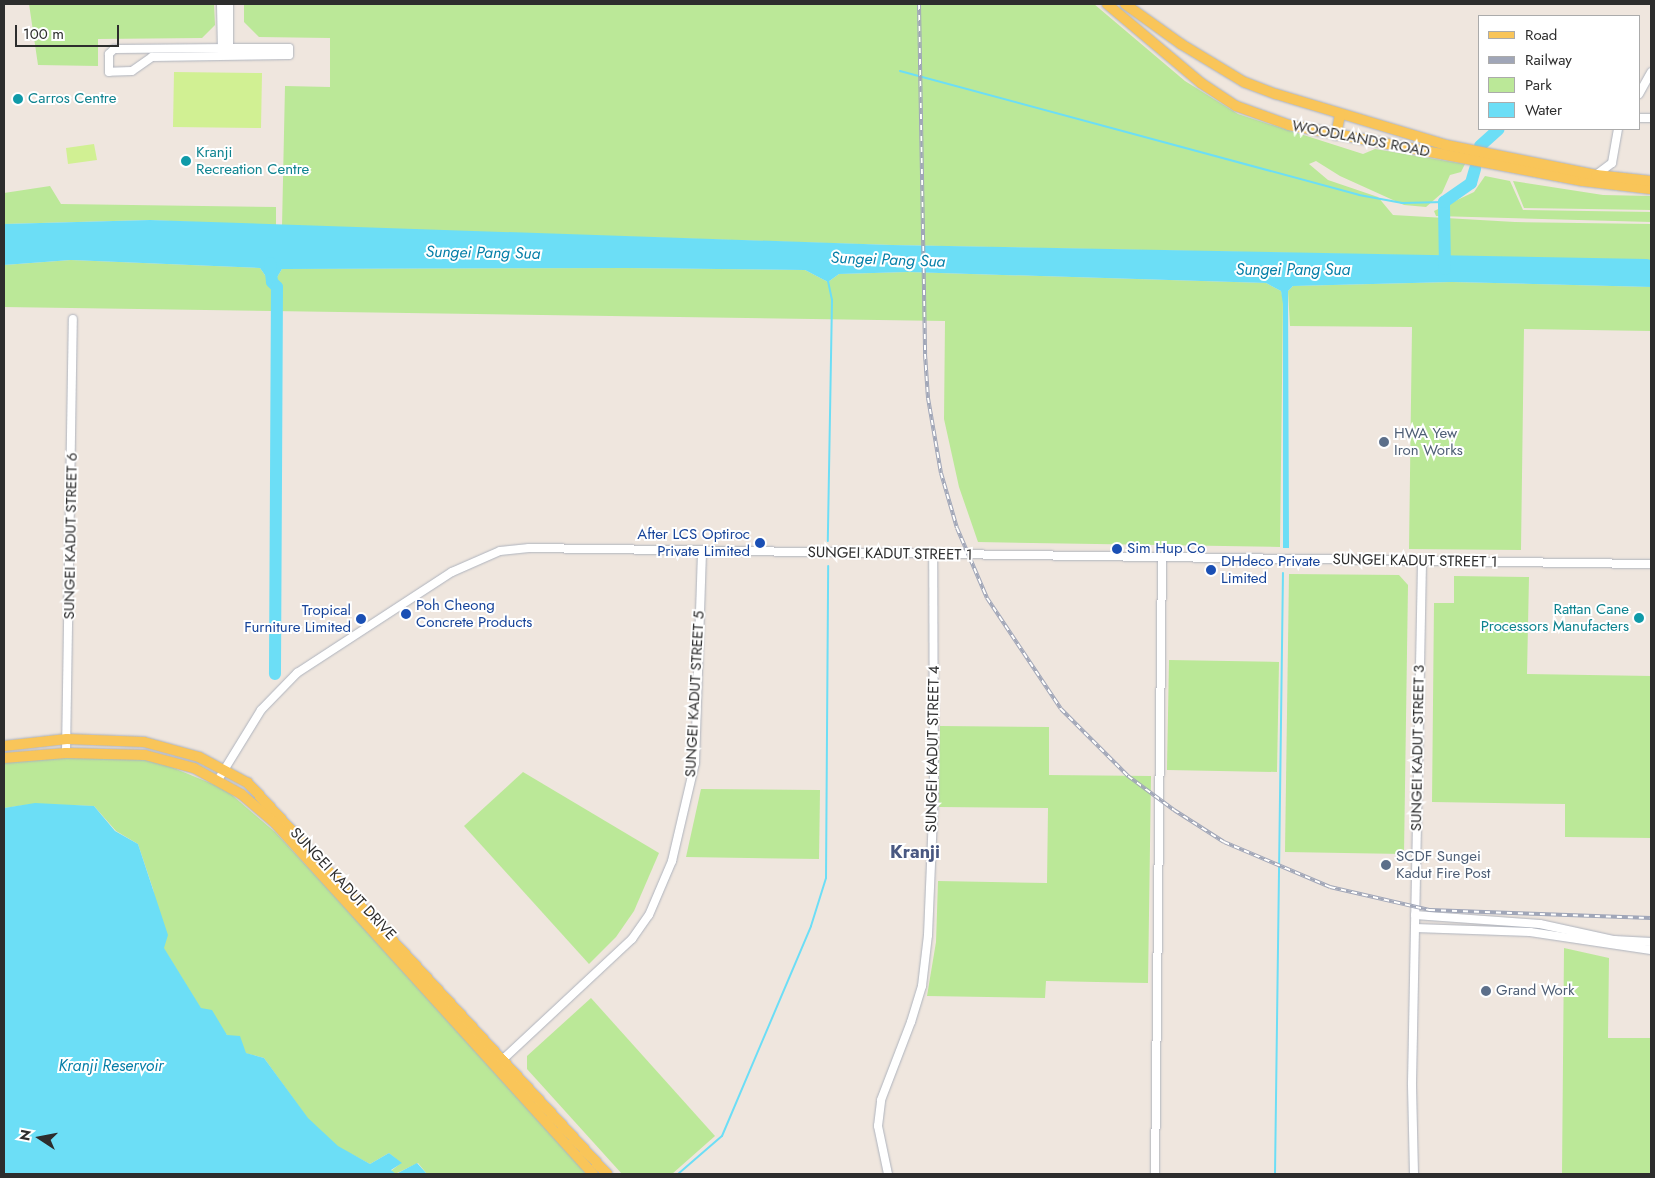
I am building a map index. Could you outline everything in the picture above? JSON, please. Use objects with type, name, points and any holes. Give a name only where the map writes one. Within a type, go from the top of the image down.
[{"type":"main road","name":"WOODLANDS ROAD","points":[[1107,4],[1201,83],[1236,106],[1288,125],[1583,181],[1651,189]]},
{"type":"main road","name":"WOODLANDS ROAD","points":[[1125,4],[1181,44],[1244,82],[1340,114],[1446,145],[1596,175],[1651,181]]},
{"type":"main road","points":[[1336,135],[1340,114]]},
{"type":"main road","name":"SUNGEI KADUT DRIVE","points":[[4,746],[67,738],[144,742],[224,768],[248,783],[310,847],[499,1063],[593,1174]]},
{"type":"main road","name":"SUNGEI KADUT DRIVE","points":[[4,758],[66,753],[145,755],[194,768],[218,780],[274,822],[499,1063],[607,1174]]},
{"type":"street","points":[[222,4],[226,52]]},
{"type":"street","points":[[226,52],[229,4]]},
{"type":"street","points":[[226,52],[152,57],[132,71],[109,72],[109,54],[114,49],[226,52],[289,55],[289,48],[226,52]]},
{"type":"street","points":[[1640,92],[1651,72]]},
{"type":"street","points":[[1596,175],[1612,163],[1618,130]]},
{"type":"street","points":[[1612,163],[1627,179]]},
{"type":"street","name":"SUNGEI KADUT STREET 6","points":[[66,753],[73,319]]},
{"type":"street","name":"SUNGEI KADUT STREET 1","points":[[218,780],[261,710],[297,673],[452,572],[477,560],[529,548],[1162,559],[1651,564]]},
{"type":"street","name":"SUNGEI KADUT STREET 5","points":[[499,1063],[632,939],[648,915],[672,862],[695,763],[702,551]]},
{"type":"street","name":"SUNGEI KADUT STREET 4","points":[[888,1174],[878,1126],[881,1100],[911,1022],[922,986],[928,935],[934,783],[933,554]]},
{"type":"street","points":[[1154,1174],[1162,559]]},
{"type":"street","name":"SUNGEI KADUT STREET 3","points":[[1414,1174],[1415,928],[1422,561]]},
{"type":"street","points":[[1416,915],[1540,924],[1614,940],[1651,942]]},
{"type":"street","points":[[1415,928],[1530,932],[1651,950]]},
{"type":"green space","points":[[29,4],[214,4],[215,25],[202,38],[98,39],[98,66],[38,65]]},
{"type":"green space","points":[[244,4],[1094,4],[1185,81],[1238,114],[1363,154],[1375,149],[1465,164],[1461,172],[1450,175],[1442,193],[1426,207],[1404,205],[1340,176],[1316,161],[1309,164],[1328,180],[1378,197],[1393,215],[1515,222],[1651,224],[1651,260],[892,245],[282,226],[285,86],[330,87],[330,38],[259,37],[244,22]]},
{"type":"green space","points":[[174,72],[262,73],[261,128],[173,127]]},
{"type":"green space","points":[[94,144],[97,160],[68,164],[66,148]]},
{"type":"green space","points":[[1485,176],[1510,181],[1523,210],[1651,212],[1651,222],[1436,216],[1434,211],[1474,192]]},
{"type":"green space","points":[[1513,181],[1603,195],[1651,196],[1651,210],[1524,208]]},
{"type":"green space","points":[[50,186],[61,204],[276,207],[276,226],[150,220],[4,224],[4,193]]},
{"type":"green space","points":[[71,260],[260,268],[267,278],[276,279],[282,269],[627,268],[805,270],[828,282],[839,274],[908,272],[1266,283],[1281,291],[1283,299],[1280,547],[978,542],[959,487],[944,419],[945,321],[4,307],[4,265]]},
{"type":"green space","points":[[1452,282],[1651,287],[1651,331],[1524,329],[1521,550],[1409,549],[1412,327],[1290,326],[1288,291],[1293,286]]},
{"type":"green space","points":[[1289,574],[1399,575],[1408,585],[1404,854],[1285,852]]},
{"type":"green space","points":[[1454,576],[1529,577],[1527,674],[1651,676],[1651,838],[1565,837],[1565,804],[1432,802],[1434,603],[1454,603]]},
{"type":"green space","points":[[1169,660],[1279,662],[1277,772],[1167,770]]},
{"type":"green space","points":[[940,726],[1049,727],[1049,775],[1151,776],[1148,983],[1046,981],[1045,998],[927,996],[936,942],[938,881],[1047,883],[1048,808],[939,807]]},
{"type":"green space","points":[[66,751],[144,756],[225,789],[275,832],[594,1174],[427,1174],[418,1163],[395,1174],[391,1171],[401,1163],[389,1153],[370,1164],[338,1147],[308,1119],[264,1058],[245,1053],[201,1009],[164,949],[153,889],[138,844],[116,831],[94,806],[33,804],[4,808],[4,760]]},
{"type":"green space","points":[[523,772],[659,853],[634,911],[616,937],[589,964],[464,826]]},
{"type":"green space","points":[[701,789],[820,790],[819,859],[686,857]]},
{"type":"green space","points":[[1564,948],[1609,958],[1608,1038],[1651,1038],[1651,1174],[1562,1174]]},
{"type":"green space","points":[[591,998],[715,1136],[672,1174],[622,1174],[527,1069],[527,1056]]},
{"type":"water","name":"Sungei Pang Sua","points":[[150,220],[892,245],[1647,259],[1651,260],[1651,287],[1452,282],[1293,286],[1288,291],[1289,548],[1283,548],[1283,304],[1281,291],[1266,283],[908,272],[839,274],[828,282],[805,270],[627,268],[282,269],[276,279],[267,278],[260,268],[71,260],[4,265],[4,224]]},
{"type":"water","name":"Kranji Reservoir","points":[[35,803],[94,806],[115,831],[138,844],[168,935],[164,948],[201,1008],[212,1010],[227,1035],[240,1036],[246,1053],[264,1058],[308,1118],[338,1146],[370,1164],[389,1153],[402,1163],[391,1170],[396,1174],[4,1174],[4,808]]},
{"type":"water","points":[[417,1163],[427,1174],[396,1174]]},
{"type":"waterway","points":[[900,71],[1359,195],[1402,203],[1444,202]]},
{"type":"waterway","points":[[1480,146],[1498,130]]},
{"type":"waterway","points":[[1445,269],[1444,202],[1471,183],[1475,169]]},
{"type":"waterway","points":[[270,263],[272,282],[277,287],[275,674]]},
{"type":"waterway","points":[[828,281],[832,300],[828,541]]},
{"type":"waterway","points":[[678,1174],[722,1136],[811,926],[826,878],[828,566]]},
{"type":"waterway","points":[[1275,1174],[1283,573]]},
{"type":"railway","points":[[919,4],[925,354],[928,398],[941,473],[957,528],[987,598],[1061,709],[1128,776],[1174,810],[1224,842],[1330,887],[1430,910],[1651,918]]},
{"type":"place","name":"Carros Centre","points":[[18,99]]},
{"type":"place","name":"Kranji Recreation Centre","points":[[186,161]]},
{"type":"place","name":"HWA Yew Iron Works","points":[[1384,442]]},
{"type":"place","name":"After LCS Optiroc Private Limited","points":[[760,543]]},
{"type":"place","name":"Sim Hup Co","points":[[1117,549]]},
{"type":"place","name":"DHdeco Private Limited","points":[[1211,570]]},
{"type":"place","name":"Poh Cheong Concrete Products","points":[[406,614]]},
{"type":"place","name":"Rattan Cane Processors Manufacters","points":[[1639,618]]},
{"type":"place","name":"Tropical Furniture Limited","points":[[361,619]]},
{"type":"place","name":"SCDF Sungei Kadut Fire Post","points":[[1386,865]]},
{"type":"place","name":"Grand Work","points":[[1486,991]]},
{"type":"district","name":"Kranji","points":[[915,852]]}]
